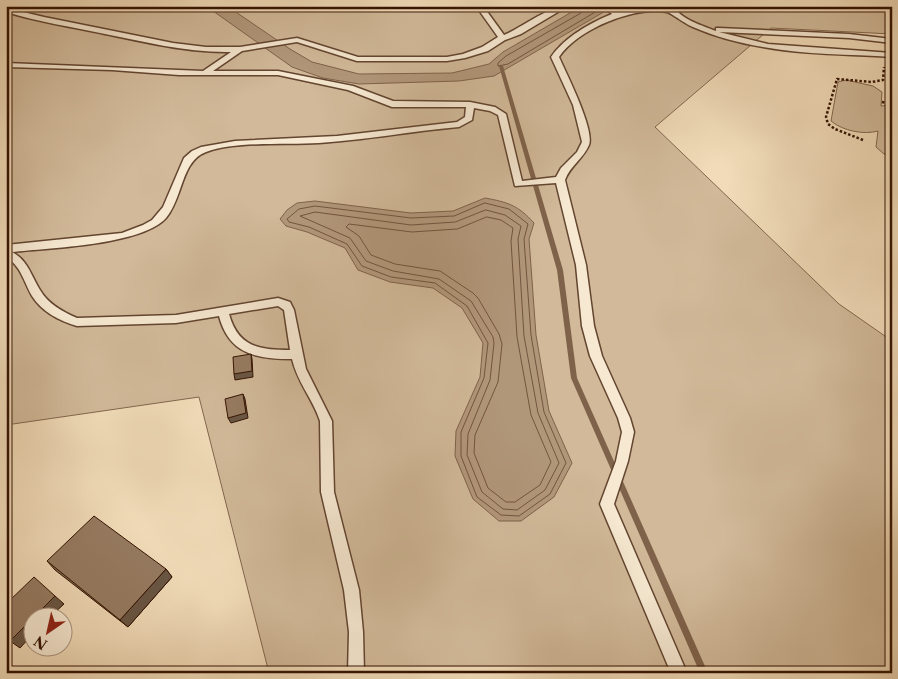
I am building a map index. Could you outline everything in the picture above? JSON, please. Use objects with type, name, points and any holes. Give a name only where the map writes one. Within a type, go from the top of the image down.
[{"type":"lane","points":[[479,6],[502,38]]},
{"type":"lane","points":[[6,10],[51,21],[208,50],[240,49],[288,41],[303,41],[337,54],[357,59],[383,61],[447,59],[465,56],[485,49],[502,38],[518,32],[565,6]]},
{"type":"lane","points":[[679,673],[607,504],[622,461],[628,432],[624,418],[596,356],[588,326],[581,265],[560,180],[564,170],[581,153],[586,142],[577,105],[555,57],[557,52],[611,10],[669,8],[698,27],[756,45],[787,50],[888,54]]},
{"type":"lane","points":[[698,27],[771,34],[814,33],[865,36],[892,41]]},
{"type":"lane","points":[[875,53],[892,46]]},
{"type":"lane","points":[[206,72],[240,49]]},
{"type":"lane","points":[[6,64],[112,68],[179,73],[291,75],[350,88],[392,104],[484,106],[502,114],[518,184],[560,180]]},
{"type":"lane","points":[[6,249],[122,236],[154,225],[166,214],[189,158],[195,152],[203,149],[249,143],[320,140],[459,124],[468,118],[470,105]]},
{"type":"lane","points":[[6,253],[18,259],[37,295],[50,308],[64,318],[77,322],[176,318],[278,302],[286,305],[289,310],[296,355],[303,377],[318,401],[326,420],[328,442],[326,481],[331,513],[346,565],[355,614],[356,673]]},
{"type":"lane","points":[[223,312],[225,325],[231,337],[244,347],[261,353],[296,355]]},
{"type":"path","points":[[863,140],[835,130],[828,124],[826,117],[834,84],[837,79],[850,78],[878,82],[883,80],[888,54]]},
{"type":"path","points":[[882,102],[892,104]]},
{"type":"shaded area","points":[[6,6],[892,6],[892,34],[771,28],[655,127],[839,304],[892,341],[892,673],[269,673],[199,397],[6,425]]},
{"type":"shaded area","points":[[846,80],[873,86],[882,92],[881,106],[892,105],[892,156],[884,154],[876,147],[878,131],[866,133],[854,131],[841,127],[831,121],[838,82]]},
{"type":"water","points":[[206,6],[227,6],[312,62],[359,74],[452,73],[489,64],[503,52],[582,6],[614,6],[494,76],[459,81],[359,84],[323,78],[292,67]]},
{"type":"water","points":[[485,198],[512,205],[523,212],[534,223],[529,239],[536,335],[549,411],[572,463],[554,497],[521,521],[499,521],[473,499],[455,456],[456,431],[480,377],[483,343],[462,308],[433,288],[390,282],[358,270],[345,248],[307,232],[286,226],[280,219],[287,210],[297,203],[315,201],[411,213],[453,211]]},
{"type":"building","points":[[251,354],[252,371],[234,374],[233,357]]},
{"type":"building","points":[[243,394],[246,413],[228,418],[225,399]]},
{"type":"building","points":[[94,516],[166,569],[120,620],[47,561]]},
{"type":"building","points":[[34,577],[55,596],[45,606],[22,606],[22,629],[10,641],[6,637],[6,604]]},
{"type":"waterway","points":[[501,66],[560,270],[574,378],[704,673]]}]
